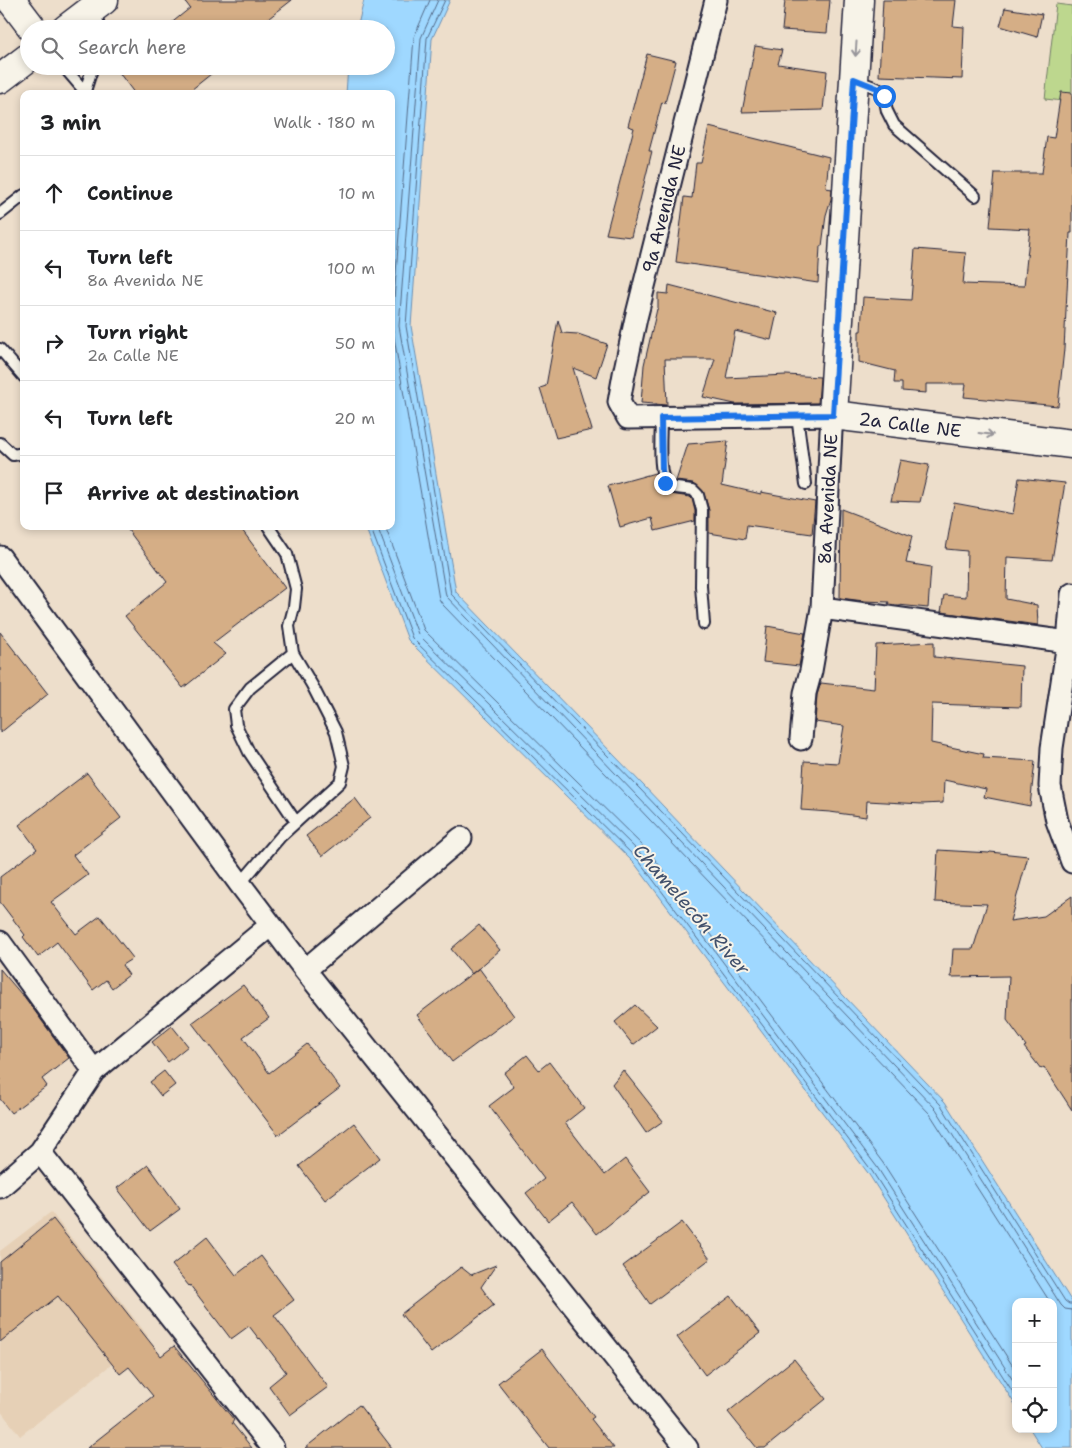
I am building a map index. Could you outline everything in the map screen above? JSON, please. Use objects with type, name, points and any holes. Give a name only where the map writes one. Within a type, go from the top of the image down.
[{"type":"street","points":[[11,0],[25,20]]},
{"type":"street","name":"9a Avenida NE","points":[[628,418],[619,402],[624,374],[636,318],[716,0]]},
{"type":"street","name":"8a Avenida NE","points":[[802,739],[805,693],[811,671],[822,608],[858,0]]},
{"type":"street","points":[[83,20],[99,12]]},
{"type":"street","points":[[0,79],[20,64]]},
{"type":"street","name":"2a Calle NE","points":[[628,418],[833,415],[1072,444]]},
{"type":"street","points":[[0,557],[305,970],[687,1448]]},
{"type":"street","points":[[1072,594],[1068,642],[1052,748],[1050,786],[1057,821],[1072,862]]},
{"type":"street","points":[[822,608],[1068,642]]},
{"type":"street","points":[[305,970],[461,838]]},
{"type":"street","points":[[0,1187],[40,1152],[94,1071],[271,925]]},
{"type":"street","points":[[0,942],[94,1071]]},
{"type":"street","points":[[40,1152],[273,1448]]},
{"type":"lane","points":[[71,75],[84,90]]},
{"type":"lane","points":[[86,90],[90,75]]},
{"type":"lane","points":[[854,79],[877,88],[884,96],[894,125],[975,196]]},
{"type":"lane","points":[[0,214],[20,198]]},
{"type":"lane","points":[[0,349],[20,372]]},
{"type":"lane","points":[[797,416],[806,484]]},
{"type":"lane","points":[[661,418],[662,471],[665,483],[668,487],[693,490],[698,495],[702,510],[701,586],[704,624]]},
{"type":"lane","points":[[0,443],[13,455],[20,454]]},
{"type":"lane","points":[[240,884],[281,836],[340,782],[344,766],[336,732],[293,653],[289,626],[296,589],[287,554],[271,530]]},
{"type":"lane","points":[[293,653],[250,688],[234,709],[236,725],[249,752],[296,822]]},
{"type":"shaded area","points":[[51,1212],[148,1336],[20,1436],[0,1410],[0,1251]]},
{"type":"green space","points":[[1056,4],[1072,6],[1072,102],[1045,99]]},
{"type":"water","name":"Chamelecón River","points":[[364,0],[450,0],[432,39],[411,326],[456,592],[945,1102],[1072,1302],[1072,1448],[1042,1448],[1033,1433],[1057,1433],[1057,1298],[1012,1298],[1012,1400],[868,1173],[635,864],[408,640],[367,530],[395,530],[395,90],[346,90],[347,75],[395,75],[395,20],[359,20]]},
{"type":"building","points":[[184,0],[292,0],[266,20],[175,20],[190,8]]},
{"type":"building","points":[[785,0],[830,0],[827,33],[782,30]]},
{"type":"building","points":[[883,0],[956,0],[953,26],[964,27],[962,79],[879,76]]},
{"type":"building","points":[[1005,8],[1042,14],[1037,37],[1000,26]]},
{"type":"building","points":[[755,46],[782,50],[778,64],[827,71],[823,110],[742,112]]},
{"type":"building","points":[[647,54],[676,61],[665,103],[662,102],[649,151],[652,151],[631,237],[606,234],[634,128],[628,126]]},
{"type":"building","points":[[121,75],[210,75],[191,90],[132,90]]},
{"type":"building","points":[[1061,92],[1072,93],[1072,233],[1070,233],[1064,349],[1058,406],[964,397],[966,384],[926,384],[926,393],[902,391],[902,383],[894,383],[895,371],[859,362],[859,331],[861,331],[863,297],[911,300],[915,249],[966,253],[963,284],[1024,286],[1030,229],[990,227],[995,173],[1042,173],[1047,137],[1054,138]]},
{"type":"building","points":[[709,127],[829,157],[826,188],[832,189],[822,246],[820,246],[818,283],[676,262],[684,197],[692,198],[696,163],[701,163]]},
{"type":"building","points":[[669,285],[777,313],[771,340],[735,331],[726,378],[786,375],[820,377],[818,403],[735,404],[703,397],[715,359],[665,359],[667,405],[641,403],[644,365],[658,309],[658,293],[668,294]]},
{"type":"building","points":[[558,320],[562,333],[578,334],[607,344],[596,377],[573,368],[592,430],[556,438],[540,388],[546,386]]},
{"type":"building","points":[[728,441],[722,485],[761,494],[761,492],[815,502],[812,534],[747,525],[745,539],[709,533],[709,510],[703,491],[694,483],[676,481],[688,444]]},
{"type":"building","points":[[900,460],[929,465],[920,502],[891,501]]},
{"type":"building","points":[[655,473],[664,493],[690,497],[692,499],[695,521],[655,531],[652,518],[620,527],[608,486]]},
{"type":"building","points":[[1019,478],[1065,483],[1052,560],[1007,557],[1006,599],[1037,605],[1038,625],[941,612],[944,595],[966,597],[967,551],[946,549],[954,503],[1013,514]]},
{"type":"building","points":[[841,509],[912,536],[906,563],[931,567],[928,608],[888,604],[889,602],[840,598]]},
{"type":"building","points":[[128,530],[242,530],[285,588],[213,643],[226,654],[183,688],[125,616],[167,582]]},
{"type":"building","points":[[767,626],[805,633],[799,666],[763,662]]},
{"type":"building","points":[[0,632],[48,694],[0,733]]},
{"type":"building","points":[[934,642],[934,657],[1022,666],[1021,707],[932,704],[931,743],[984,754],[983,758],[1035,761],[1030,806],[984,797],[986,789],[944,780],[943,803],[922,804],[867,801],[866,817],[801,810],[804,761],[838,763],[844,726],[815,722],[817,695],[821,683],[874,689],[876,645]]},
{"type":"building","points":[[87,773],[121,818],[73,855],[88,875],[51,902],[76,934],[100,916],[133,958],[122,965],[129,975],[112,988],[106,980],[93,990],[57,942],[38,957],[23,937],[25,935],[0,902],[0,877],[37,849],[19,825]]},
{"type":"building","points":[[355,798],[370,818],[322,856],[306,836]]},
{"type":"building","points":[[938,850],[1028,856],[1010,921],[1044,916],[1072,896],[1072,1110],[1044,1067],[1041,1069],[1007,1020],[1009,976],[951,977],[953,949],[973,949],[987,904],[935,902]]},
{"type":"building","points":[[479,925],[500,950],[472,974],[451,949]]},
{"type":"building","points":[[479,968],[514,1016],[452,1062],[417,1015]]},
{"type":"building","points":[[0,969],[23,995],[69,1058],[42,1079],[47,1086],[11,1113],[0,1099]]},
{"type":"building","points":[[243,985],[269,1018],[243,1037],[269,1073],[307,1044],[340,1088],[278,1135],[192,1023]]},
{"type":"building","points":[[635,1005],[657,1026],[633,1045],[615,1022]]},
{"type":"building","points":[[172,1026],[188,1046],[168,1062],[152,1042]]},
{"type":"building","points":[[527,1055],[539,1070],[549,1062],[584,1108],[565,1123],[605,1175],[625,1159],[650,1192],[597,1234],[572,1202],[548,1221],[526,1193],[544,1179],[489,1106],[514,1087],[504,1073]]},
{"type":"building","points":[[623,1070],[663,1121],[646,1133],[612,1084]]},
{"type":"building","points":[[164,1071],[175,1085],[161,1096],[150,1082]]},
{"type":"building","points":[[354,1123],[380,1158],[325,1200],[299,1166]]},
{"type":"building","points":[[148,1165],[180,1209],[150,1231],[117,1188]]},
{"type":"building","points":[[53,1219],[161,1356],[174,1346],[234,1420],[232,1423],[252,1448],[87,1448],[153,1396],[129,1367],[120,1374],[58,1296],[0,1342],[0,1262]]},
{"type":"building","points":[[682,1222],[710,1259],[650,1304],[623,1266]]},
{"type":"building","points":[[207,1237],[236,1275],[261,1256],[294,1300],[274,1315],[328,1387],[290,1415],[269,1386],[286,1372],[260,1338],[249,1326],[231,1339],[190,1285],[172,1265]]},
{"type":"building","points":[[496,1265],[481,1287],[494,1305],[431,1353],[401,1314],[461,1267],[471,1275]]},
{"type":"building","points":[[731,1296],[760,1333],[705,1375],[677,1337]]},
{"type":"building","points":[[542,1349],[594,1417],[591,1419],[614,1448],[549,1448],[498,1383]]},
{"type":"building","points":[[794,1359],[826,1399],[765,1448],[757,1448],[728,1412]]},
{"type":"building","points":[[359,1405],[392,1448],[305,1448]]},
{"type":"route","points":[[665,483],[662,471],[661,418],[833,415],[854,79],[877,88],[884,96]]}]
